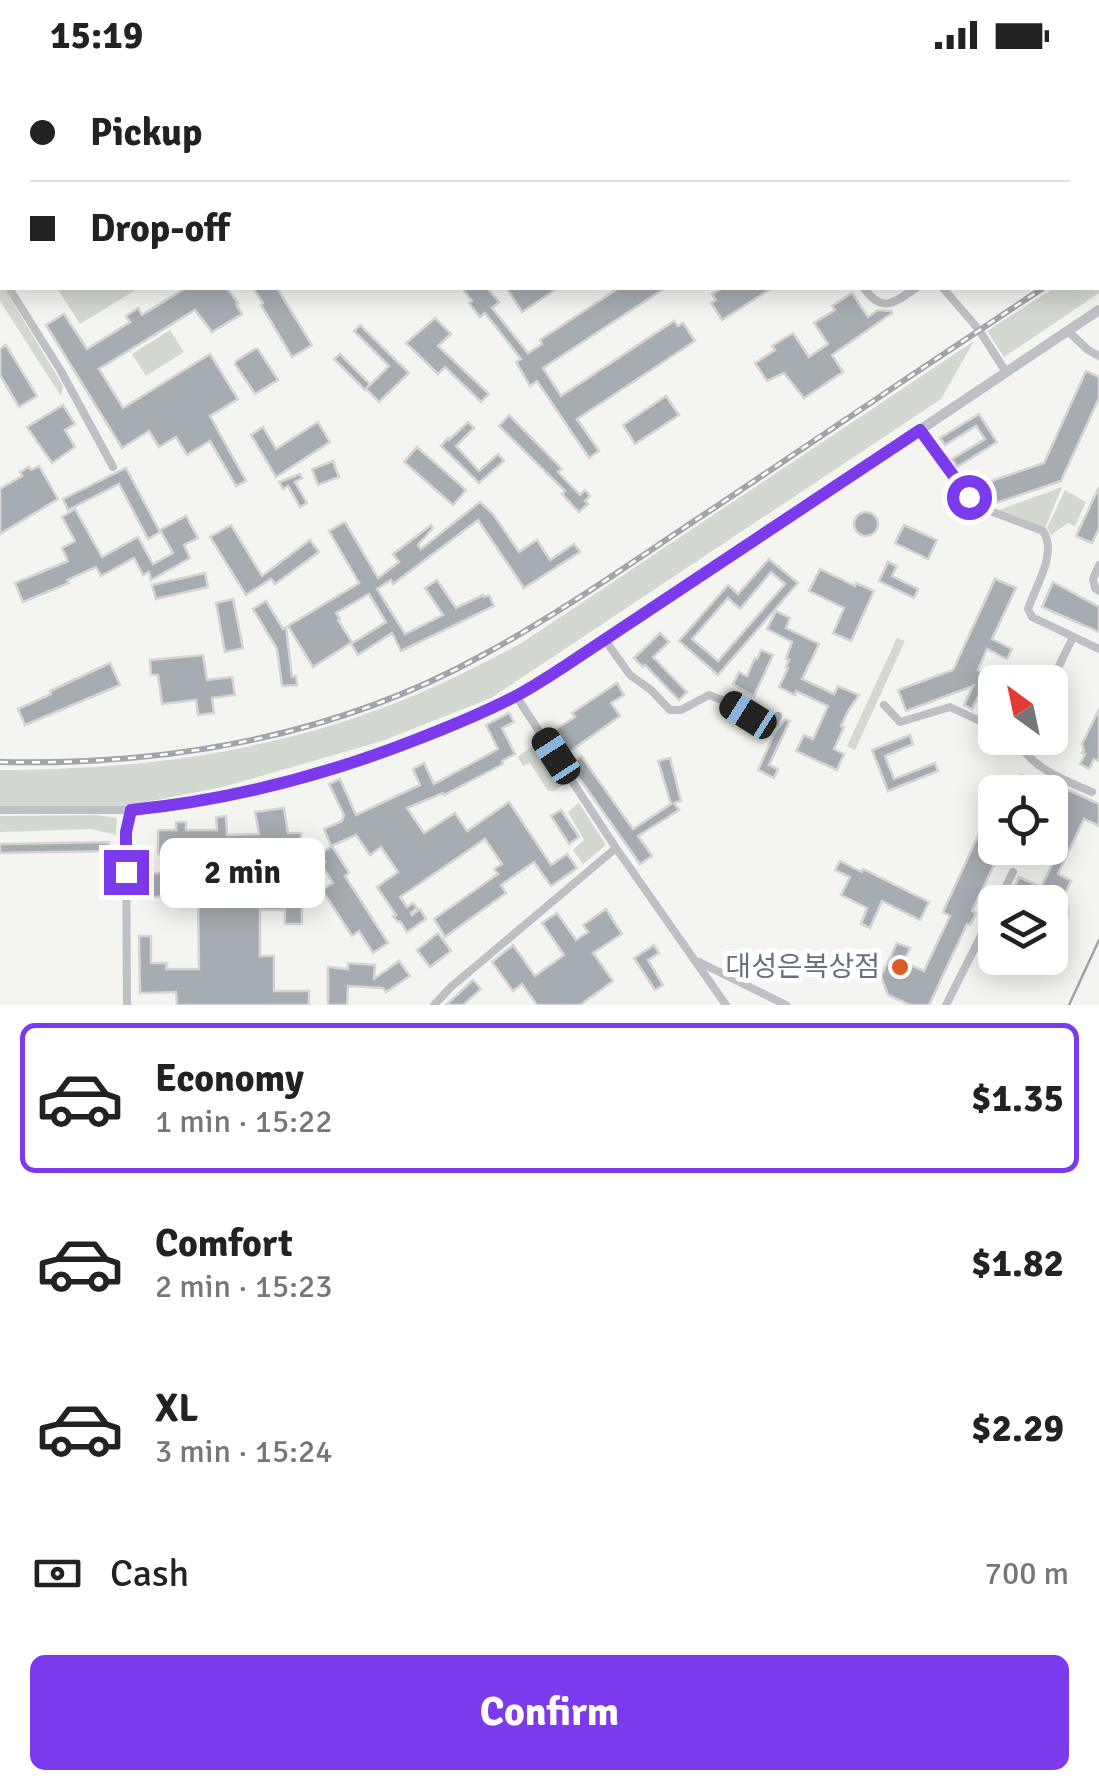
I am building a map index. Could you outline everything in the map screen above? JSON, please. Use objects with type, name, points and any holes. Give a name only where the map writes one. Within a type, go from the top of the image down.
[{"type":"street","points":[[11,290],[113,467]]},
{"type":"street","points":[[866,290],[884,305],[913,290]]},
{"type":"street","points":[[949,290],[1006,372]]},
{"type":"street","points":[[0,810],[131,810],[212,800],[380,754],[468,718],[516,696],[604,640],[1099,310]]},
{"type":"street","points":[[1068,331],[1099,356]]},
{"type":"street","points":[[920,430],[969,497],[985,510],[1038,528],[1048,537],[1048,554],[1028,609],[1032,616],[1099,649]]},
{"type":"street","points":[[1099,565],[1093,579],[1099,591]]},
{"type":"street","points":[[1059,665],[1072,637]]},
{"type":"street","points":[[604,640],[630,676],[670,710],[682,710],[709,695],[769,728],[778,716]]},
{"type":"street","points":[[516,696],[726,1005]]},
{"type":"street","points":[[884,704],[900,722],[950,706],[978,720]]},
{"type":"street","points":[[1026,755],[1059,778],[1092,792]]},
{"type":"street","points":[[127,1005],[126,832],[131,810]]},
{"type":"street","points":[[434,1005],[616,848]]},
{"type":"street","points":[[1006,885],[1013,872]]},
{"type":"street","points":[[946,1005],[978,941]]},
{"type":"street","points":[[695,960],[786,1005]]},
{"type":"shaded area","points":[[0,290],[5,290],[63,386],[61,396],[0,301]]},
{"type":"shaded area","points":[[58,290],[136,290],[80,324]]},
{"type":"shaded area","points":[[1051,290],[1099,290],[1004,357],[987,331]]},
{"type":"shaded area","points":[[170,330],[184,352],[146,376],[132,354]]},
{"type":"shaded area","points":[[974,341],[941,399],[491,698],[382,741],[223,787],[120,807],[0,806],[0,770],[155,762],[255,745],[354,718],[447,681],[520,644]]},
{"type":"shaded area","points":[[1062,487],[1045,528],[999,510]]},
{"type":"shaded area","points":[[1065,490],[1086,502],[1075,526],[1068,523],[1051,535],[1047,528]]},
{"type":"shaded area","points":[[897,638],[905,641],[855,750],[847,746]]},
{"type":"shaded area","points":[[534,737],[564,784],[555,791],[548,791],[530,763],[523,766],[518,757],[532,746]]},
{"type":"shaded area","points":[[579,803],[606,845],[583,864],[573,850],[584,840],[568,812]]},
{"type":"shaded area","points":[[0,816],[117,818],[116,835],[91,829],[0,832]]},
{"type":"building","points":[[183,290],[228,290],[238,303],[242,314],[212,332],[195,310],[99,369],[123,408],[210,354],[238,399],[210,416],[246,481],[236,486],[210,441],[187,455],[176,437],[159,447],[149,431],[122,448],[46,325],[64,314],[87,349],[130,322],[126,316],[138,308],[142,315]]},
{"type":"building","points":[[254,290],[278,290],[312,345],[292,357]]},
{"type":"building","points":[[464,290],[489,290],[499,302],[492,308],[528,353],[542,344],[540,340],[616,290],[662,290],[543,368],[561,396],[674,321],[678,326],[683,323],[695,341],[577,419],[599,451],[589,458],[537,381],[530,386],[516,362],[521,359],[485,313],[480,317],[469,303],[472,301]]},
{"type":"building","points":[[508,290],[555,290],[522,312]]},
{"type":"building","points":[[719,290],[769,290],[722,320],[711,303],[716,300],[712,294]]},
{"type":"building","points":[[852,293],[868,317],[878,310],[892,313],[832,355],[843,372],[804,398],[784,373],[767,381],[755,363],[793,333],[809,357],[828,344],[814,323]]},
{"type":"building","points":[[435,318],[451,334],[438,346],[489,394],[481,402],[445,367],[438,374],[406,343]]},
{"type":"building","points":[[360,325],[409,373],[379,402],[366,389],[389,366],[354,331]]},
{"type":"building","points":[[6,345],[37,396],[19,407],[0,375],[0,349]]},
{"type":"building","points":[[255,349],[278,380],[255,394],[235,364]]},
{"type":"building","points":[[340,354],[370,384],[365,390],[334,359]]},
{"type":"building","points":[[1086,371],[1099,377],[1099,398],[1061,481],[996,503],[988,482],[1044,463]]},
{"type":"building","points":[[666,396],[679,415],[635,444],[623,425]]},
{"type":"building","points":[[63,405],[75,424],[65,430],[75,447],[52,463],[27,427]]},
{"type":"building","points":[[979,414],[997,442],[957,467],[952,459],[985,439],[976,426],[945,445],[940,438]]},
{"type":"building","points":[[509,415],[562,469],[558,472],[580,495],[585,490],[590,496],[579,512],[562,494],[565,491],[499,426]]},
{"type":"building","points":[[318,422],[330,442],[276,477],[251,435],[263,427],[276,449]]},
{"type":"building","points":[[468,422],[474,428],[456,446],[479,471],[498,454],[504,461],[479,483],[441,446]]},
{"type":"building","points":[[417,447],[466,490],[453,505],[404,462]]},
{"type":"building","points":[[333,461],[339,477],[318,485],[312,469]]},
{"type":"building","points":[[39,466],[58,499],[0,534],[0,489],[22,476],[20,472]]},
{"type":"building","points":[[126,468],[160,532],[148,539],[119,484],[68,510],[63,499]]},
{"type":"building","points":[[300,474],[302,478],[295,482],[307,503],[300,507],[288,486],[283,489],[279,482]]},
{"type":"building","points":[[1099,487],[1099,528],[1092,543],[1076,536]]},
{"type":"building","points":[[480,502],[519,552],[537,540],[550,560],[574,544],[580,552],[524,588],[478,520],[393,584],[391,580],[377,589],[405,634],[443,615],[425,588],[437,580],[456,608],[483,595],[489,595],[494,606],[401,651],[392,633],[358,655],[351,644],[386,622],[369,594],[336,613],[352,642],[313,667],[288,626],[359,583],[329,531],[345,522],[378,578],[399,562],[393,554],[431,525],[433,528],[418,545],[421,549]]},
{"type":"building","points":[[75,509],[102,557],[138,537],[153,564],[173,553],[160,530],[186,516],[198,538],[184,545],[190,558],[151,580],[149,572],[143,575],[134,558],[101,576],[96,567],[23,602],[15,583],[68,561],[62,548],[75,541],[62,517]]},
{"type":"building","points":[[861,512],[871,512],[878,524],[871,536],[861,536],[854,529],[854,519]]},
{"type":"building","points":[[231,525],[262,576],[310,540],[319,552],[275,584],[271,579],[246,595],[210,537]]},
{"type":"building","points":[[904,525],[937,540],[928,559],[895,543]]},
{"type":"building","points":[[769,559],[798,583],[718,675],[679,641],[728,585],[738,594]],"holes":[[[771,572],[785,584],[718,661],[692,639],[728,598],[740,609]]]},
{"type":"building","points":[[888,562],[897,566],[892,576],[918,589],[914,598],[879,581]]},
{"type":"building","points":[[820,569],[874,591],[851,641],[833,633],[844,608],[809,591]]},
{"type":"building","points":[[205,573],[208,587],[156,599],[152,585]]},
{"type":"building","points":[[995,579],[1016,588],[992,639],[1012,649],[1007,659],[987,649],[978,665],[978,697],[972,709],[964,705],[973,686],[906,711],[898,690],[953,670]]},
{"type":"building","points":[[1053,582],[1099,607],[1099,632],[1042,607]]},
{"type":"building","points":[[233,599],[243,648],[225,652],[216,603]]},
{"type":"building","points":[[266,601],[283,629],[286,627],[292,677],[296,676],[297,685],[282,686],[277,649],[253,609]]},
{"type":"building","points":[[776,611],[790,618],[786,628],[819,644],[802,679],[834,694],[838,686],[859,695],[841,726],[844,727],[834,749],[844,754],[837,770],[796,751],[804,735],[813,739],[828,706],[779,687],[788,668],[786,659],[792,642],[767,629]]},
{"type":"building","points":[[660,633],[669,642],[653,657],[687,692],[679,700],[634,658]]},
{"type":"building","points":[[761,650],[773,655],[754,696],[733,684],[739,672],[747,676]]},
{"type":"building","points":[[203,655],[207,680],[232,677],[235,695],[212,698],[214,713],[198,715],[196,700],[162,704],[158,675],[151,675],[150,660]]},
{"type":"building","points":[[110,663],[120,685],[25,725],[18,709]]},
{"type":"building","points":[[617,683],[624,695],[611,703],[620,716],[569,752],[559,738],[554,741],[550,733]]},
{"type":"building","points":[[1099,709],[1099,761],[1094,759],[1089,769],[1080,764],[1085,754],[1082,744]]},
{"type":"building","points":[[509,713],[514,722],[502,728],[515,754],[444,795],[407,808],[424,833],[455,813],[467,831],[509,802],[551,865],[567,854],[577,868],[551,886],[534,862],[501,885],[506,893],[445,937],[434,919],[498,874],[494,869],[502,864],[485,839],[400,897],[407,907],[413,903],[417,908],[412,915],[420,909],[426,919],[407,932],[377,887],[398,872],[381,847],[370,855],[356,835],[331,846],[324,829],[342,821],[344,815],[329,784],[340,779],[356,815],[420,785],[413,769],[424,763],[434,784],[498,749],[486,725]]},
{"type":"building","points":[[785,719],[790,721],[769,765],[778,769],[774,778],[758,770]]},
{"type":"building","points":[[910,735],[913,744],[885,756],[894,779],[935,763],[938,771],[888,791],[872,750]]},
{"type":"building","points":[[581,756],[633,829],[671,804],[658,761],[670,758],[681,801],[674,803],[679,810],[638,836],[652,856],[640,864],[570,765]]},
{"type":"building","points":[[1068,790],[1099,804],[1099,826],[1084,819],[1068,853]]},
{"type":"building","points":[[284,808],[288,833],[301,833],[301,850],[209,853],[208,872],[302,874],[302,924],[285,924],[285,910],[260,910],[260,956],[274,956],[274,991],[309,991],[309,1005],[177,1005],[176,992],[140,993],[139,936],[151,936],[151,963],[167,963],[166,969],[199,969],[198,896],[145,897],[144,873],[172,873],[173,853],[158,854],[158,830],[176,830],[176,822],[186,822],[186,830],[217,830],[216,817],[226,816],[227,835],[259,834],[255,812]]},
{"type":"building","points":[[561,810],[579,837],[569,844],[551,816]]},
{"type":"building","name":"대성은복상점","points":[[978,836],[978,865],[994,865],[984,885],[978,885],[978,898],[972,911],[976,913],[967,924],[929,1005],[910,1005],[888,995],[881,976],[897,943],[910,948],[903,962],[924,971],[950,916],[943,912]]},
{"type":"building","points":[[109,842],[109,851],[0,853],[0,844]]},
{"type":"building","points":[[332,846],[349,873],[345,876],[388,943],[373,953],[359,931],[352,936],[322,890],[333,883],[321,864],[325,862],[320,854]]},
{"type":"building","points":[[840,861],[929,902],[920,920],[882,901],[870,928],[861,924],[867,908],[841,895],[850,877],[835,870]]},
{"type":"building","points":[[1052,865],[1062,865],[1058,874],[1071,881],[1068,887],[1042,885]]},
{"type":"building","points":[[1019,877],[1037,885],[1015,885]]},
{"type":"building","points":[[606,909],[622,934],[593,953],[613,981],[580,1005],[537,1005],[522,984],[513,991],[492,962],[513,945],[535,976],[564,955],[542,923],[557,913],[576,940],[588,932],[583,925]]},
{"type":"building","points":[[438,933],[451,951],[430,967],[417,950]]},
{"type":"building","points":[[654,945],[659,953],[648,960],[663,985],[655,990],[634,958]]},
{"type":"building","points":[[399,961],[410,976],[386,992],[383,988],[348,986],[347,1005],[328,1005],[328,967],[348,969],[348,963],[375,965],[374,979]]},
{"type":"building","points":[[473,980],[481,989],[463,1005],[446,1005]]},
{"type":"tram line","points":[[1069,1005],[1099,940]]},
{"type":"railway","points":[[0,762],[125,759],[248,741],[308,726],[425,684],[571,603],[1040,290]]},
{"type":"place","name":"대성은복상점","points":[[900,967]]},
{"type":"route","points":[[126,872],[126,832],[131,810],[212,800],[311,776],[380,754],[516,696],[920,430],[969,497]]}]
